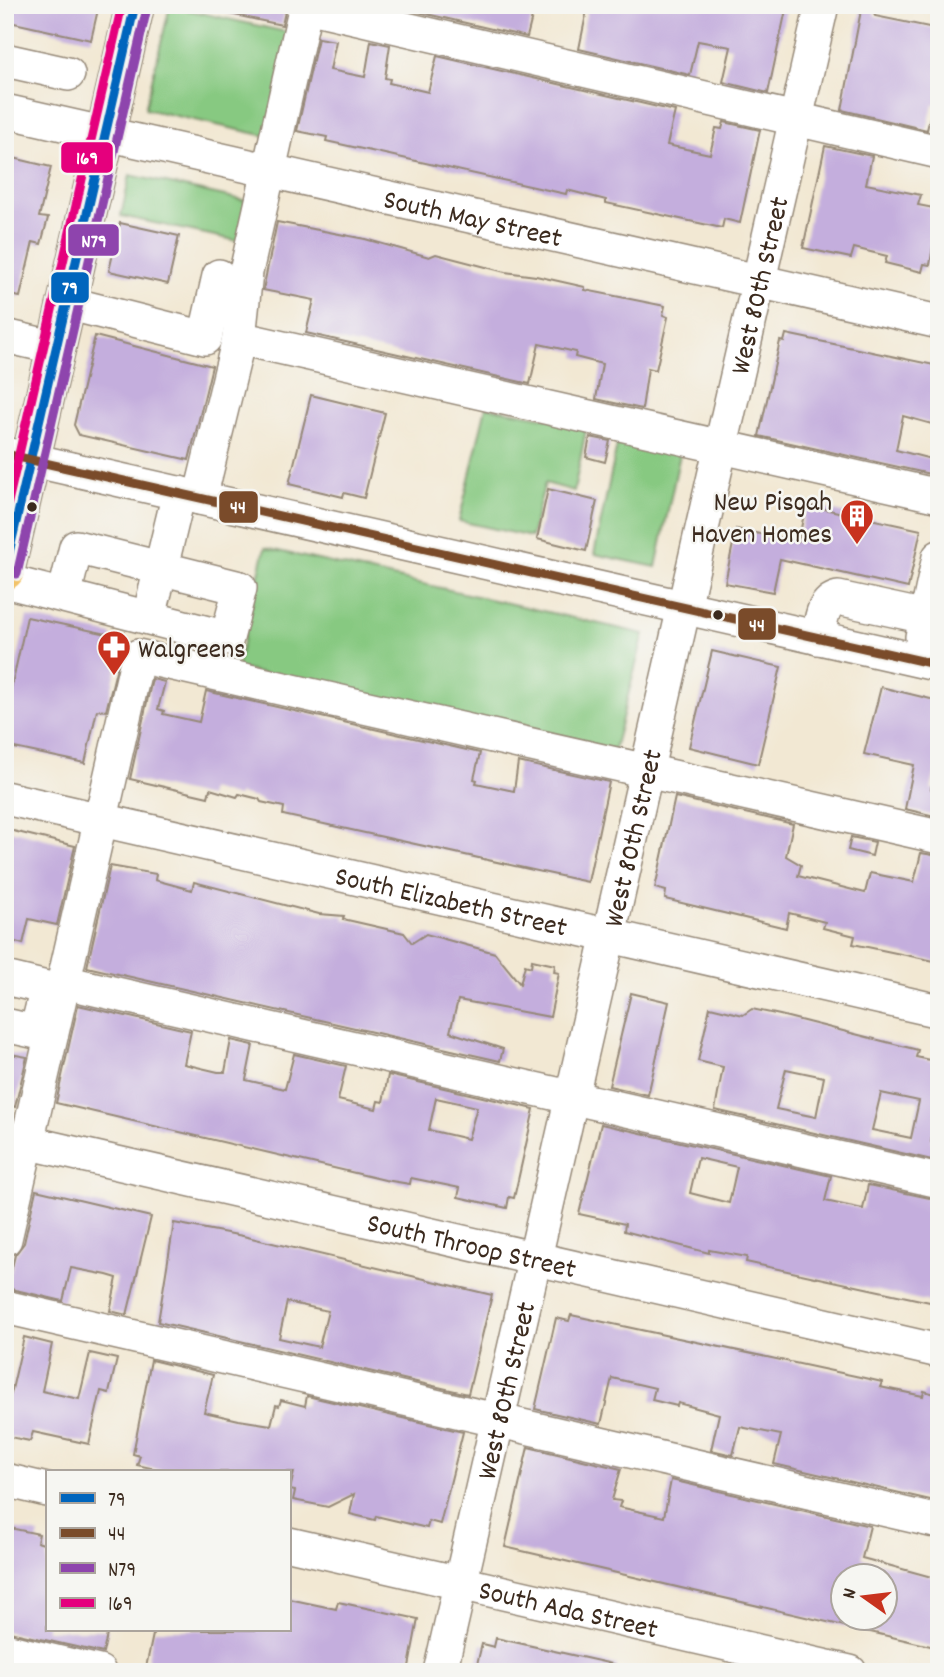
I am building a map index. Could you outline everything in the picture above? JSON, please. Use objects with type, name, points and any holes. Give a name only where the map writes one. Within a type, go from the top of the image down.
[{"type":"main road","points":[[5,572],[18,457],[57,348],[135,5]]},
{"type":"street","name":"West 80th Street","points":[[440,1672],[822,5]]},
{"type":"street","points":[[149,618],[162,568],[189,496],[239,338],[246,272],[306,6],[939,152]]},
{"type":"street","points":[[5,60],[68,74]]},
{"type":"street","name":"South May Street","points":[[5,111],[939,322]]},
{"type":"street","points":[[67,303],[205,338],[219,276]]},
{"type":"street","points":[[5,336],[57,348]]},
{"type":"street","points":[[239,338],[939,496]]},
{"type":"street","points":[[18,457],[928,663],[939,557]]},
{"type":"street","points":[[5,581],[227,638],[240,588],[76,547],[64,596]]},
{"type":"street","points":[[818,638],[824,608],[830,600],[838,598],[932,605]]},
{"type":"street","points":[[5,1239],[16,1140],[64,982],[138,656],[939,837]]},
{"type":"street","name":"South Elizabeth Street","points":[[5,798],[939,1011]]},
{"type":"street","points":[[5,978],[47,988],[36,1032],[5,1025]]},
{"type":"street","points":[[64,982],[939,1181]]},
{"type":"street","name":"South Throop Street","points":[[16,1140],[939,1351]]},
{"type":"street","points":[[5,1307],[939,1522]]},
{"type":"street","points":[[5,1480],[46,1490]]},
{"type":"street","name":"South Ada Street","points":[[290,1545],[850,1672]]},
{"type":"street","points":[[5,1650],[99,1672]]},
{"type":"green space","points":[[170,6],[291,33],[266,136],[145,109]]},
{"type":"green space","points":[[130,175],[252,202],[243,242],[121,216]]},
{"type":"green space","points":[[486,407],[587,425],[574,491],[545,483],[531,537],[459,521]]},
{"type":"green space","points":[[620,431],[682,445],[656,567],[594,554]]},
{"type":"green space","points":[[265,548],[644,634],[613,753],[237,668]]},
{"type":"building","points":[[5,5],[99,5],[91,40],[5,21]]},
{"type":"building","points":[[226,5],[286,7],[282,25],[225,13]]},
{"type":"building","points":[[388,5],[453,6],[472,10],[473,5],[535,5],[527,37]]},
{"type":"building","points":[[588,5],[787,5],[768,93],[723,82],[731,47],[698,41],[690,75],[579,49]]},
{"type":"building","points":[[862,5],[872,5],[875,16],[939,29],[939,106],[933,104],[927,130],[842,110]]},
{"type":"building","points":[[318,38],[336,41],[330,70],[365,77],[371,41],[390,45],[385,78],[390,79],[389,83],[428,92],[437,56],[675,111],[667,145],[710,154],[716,128],[722,129],[724,122],[760,130],[740,223],[724,219],[722,228],[606,203],[606,200],[567,190],[566,194],[326,141],[327,137],[297,131]]},
{"type":"building","points":[[825,146],[872,156],[866,184],[921,195],[918,205],[939,209],[930,265],[924,264],[922,272],[885,263],[887,256],[854,248],[851,258],[803,248]]},
{"type":"building","points":[[5,156],[51,167],[39,217],[48,218],[41,244],[33,242],[20,297],[5,294]]},
{"type":"building","points":[[277,222],[365,239],[429,257],[436,254],[505,272],[536,276],[585,287],[585,290],[665,306],[663,315],[668,317],[656,370],[648,368],[642,409],[596,399],[602,364],[575,357],[576,352],[539,344],[530,384],[306,333],[314,300],[263,290]]},
{"type":"building","points":[[120,223],[179,236],[168,284],[109,271]]},
{"type":"building","points":[[786,334],[939,366],[939,426],[903,416],[896,450],[939,461],[939,476],[759,436],[780,341],[784,342]]},
{"type":"building","points":[[95,336],[212,366],[189,460],[79,435],[74,425]]},
{"type":"building","points":[[311,395],[385,413],[364,498],[344,493],[343,497],[289,484]]},
{"type":"building","points":[[590,437],[610,441],[605,462],[586,457]]},
{"type":"building","points":[[548,489],[597,501],[586,551],[537,539]]},
{"type":"building","name":"New Pisgah Haven Homes","points":[[806,505],[921,530],[908,588],[780,559],[773,592],[725,583],[736,529],[798,542]]},
{"type":"building","name":"Walgreens","points":[[27,617],[112,635],[111,644],[122,646],[106,711],[97,710],[85,763],[5,746],[5,716]]},
{"type":"building","points":[[712,651],[781,667],[758,764],[689,747]]},
{"type":"building","points":[[152,679],[165,682],[158,709],[164,711],[163,714],[199,722],[206,691],[480,753],[474,779],[477,780],[476,783],[514,791],[518,762],[609,782],[588,882],[283,815],[284,807],[239,794],[237,797],[210,789],[208,797],[130,779]]},
{"type":"building","points":[[881,687],[939,701],[939,755],[931,789],[939,790],[939,817],[905,809],[914,765],[864,754]]},
{"type":"building","points":[[675,797],[793,824],[786,856],[801,865],[798,876],[865,893],[870,873],[914,882],[921,853],[939,856],[939,962],[853,944],[855,936],[823,928],[825,922],[789,913],[786,928],[665,899],[666,891],[655,888]]},
{"type":"building","points":[[5,829],[75,846],[57,925],[29,919],[23,944],[5,939]]},
{"type":"building","points":[[851,837],[875,842],[872,856],[848,850]]},
{"type":"building","points":[[110,866],[156,874],[155,880],[192,890],[194,882],[319,914],[344,916],[343,919],[404,933],[412,943],[426,934],[495,953],[520,984],[525,965],[531,967],[532,960],[555,965],[554,972],[559,973],[550,1017],[458,1000],[450,1032],[503,1049],[500,1061],[87,967]]},
{"type":"building","points":[[631,993],[669,1002],[648,1095],[609,1086]]},
{"type":"building","points":[[78,1005],[191,1031],[184,1064],[218,1072],[225,1072],[231,1040],[253,1045],[246,1080],[285,1089],[294,1054],[346,1066],[338,1100],[376,1109],[378,1101],[383,1102],[388,1075],[534,1109],[514,1198],[509,1197],[507,1208],[458,1197],[460,1188],[411,1178],[410,1184],[385,1180],[56,1103]],"holes":[[[436,1098],[477,1107],[468,1139],[429,1130]]]},
{"type":"building","points":[[710,1007],[743,1015],[752,1009],[918,1050],[916,1057],[939,1062],[939,1104],[931,1142],[936,1144],[932,1160],[715,1110],[723,1067],[698,1061]],"holes":[[[786,1069],[824,1077],[816,1117],[776,1109]],[[881,1093],[919,1101],[911,1138],[872,1130]]]},
{"type":"building","points":[[5,1053],[27,1057],[15,1107],[5,1104]]},
{"type":"building","points":[[601,1124],[831,1176],[825,1201],[863,1209],[868,1185],[939,1200],[939,1304],[746,1262],[747,1257],[709,1250],[709,1253],[624,1231],[625,1224],[579,1214]],"holes":[[[698,1158],[737,1167],[729,1203],[690,1193]]]},
{"type":"building","points":[[36,1190],[151,1217],[127,1315],[110,1311],[117,1278],[107,1275],[71,1268],[63,1301],[7,1288],[15,1255],[24,1243]]},
{"type":"building","points":[[174,1223],[243,1236],[492,1295],[468,1394],[158,1322]],"holes":[[[287,1302],[328,1311],[319,1347],[279,1338]]]},
{"type":"building","points":[[571,1315],[882,1382],[880,1387],[923,1396],[924,1391],[939,1395],[939,1502],[774,1464],[781,1435],[740,1427],[733,1455],[711,1450],[719,1414],[678,1403],[677,1406],[652,1400],[655,1388],[612,1378],[601,1424],[535,1409],[556,1318],[569,1321]]},
{"type":"building","points":[[24,1337],[52,1344],[42,1391],[79,1399],[90,1353],[117,1359],[109,1393],[101,1391],[89,1444],[33,1432],[30,1441],[5,1436],[5,1392],[11,1394]]},
{"type":"building","points":[[151,1360],[213,1375],[204,1412],[271,1425],[276,1405],[279,1406],[281,1400],[305,1406],[307,1396],[463,1432],[440,1524],[429,1521],[427,1528],[376,1516],[375,1520],[350,1514],[354,1494],[328,1507],[293,1500],[295,1491],[290,1490],[294,1472],[290,1470],[160,1470],[137,1465],[140,1456],[133,1454]]},
{"type":"building","points":[[528,1447],[621,1469],[612,1500],[621,1501],[619,1507],[664,1517],[671,1480],[870,1526],[862,1558],[877,1562],[828,1562],[828,1622],[505,1547]]},
{"type":"building","points":[[5,1527],[39,1534],[37,1542],[46,1545],[46,1632],[108,1632],[103,1653],[5,1631]]},
{"type":"building","points":[[898,1568],[939,1579],[939,1648],[870,1632],[898,1632]]},
{"type":"building","points":[[290,1599],[336,1609],[338,1602],[418,1619],[408,1672],[145,1672],[154,1632],[290,1632]]},
{"type":"building","points":[[496,1638],[617,1665],[616,1672],[475,1672],[482,1644],[494,1647]]},
{"type":"transit line","name":"169","points":[[5,515],[122,5]]},
{"type":"transit line","name":"79","points":[[5,570],[135,5]]},
{"type":"transit line","name":"N79","points":[[17,574],[147,8]]},
{"type":"transit line","name":"44","points":[[5,454],[939,665]]},
{"type":"place","name":"New Pisgah Haven Homes","points":[[857,546]]},
{"type":"place","name":"Walgreens","points":[[114,677]]}]
